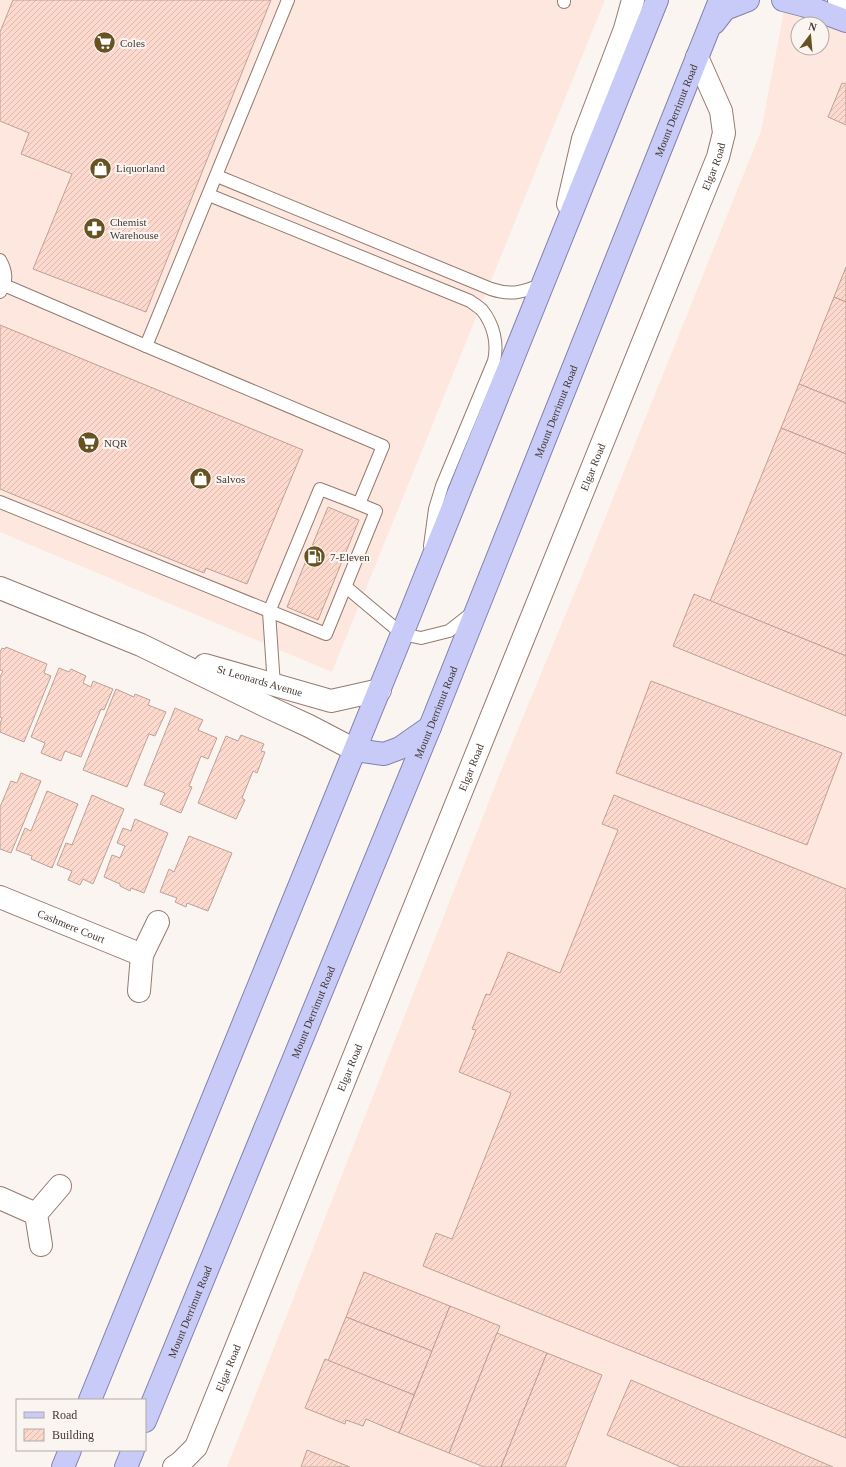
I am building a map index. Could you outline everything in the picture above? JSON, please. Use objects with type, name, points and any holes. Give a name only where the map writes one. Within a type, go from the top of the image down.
[{"type":"main road","points":[[90,1399],[380,690],[657,0]]},
{"type":"main road","name":"Mount Derrimut Road","points":[[146,1419],[430,727],[720,0]]},
{"type":"main road","points":[[708,30],[725,9],[748,0]]},
{"type":"main road","points":[[783,0],[806,6],[846,21]]},
{"type":"main road","points":[[355,750],[384,754],[400,748],[430,727]]},
{"type":"main road","points":[[63,1467],[70,1451]]},
{"type":"main road","points":[[126,1467],[133,1451]]},
{"type":"street","points":[[559,244],[583,139],[625,29],[633,0]]},
{"type":"street","points":[[839,0],[846,3]]},
{"type":"street","name":"Elgar Road","points":[[174,1467],[196,1447],[718,157],[724,133],[721,111],[697,57]]},
{"type":"street","name":"St Leonards Avenue","points":[[0,588],[141,645],[309,726],[355,750]]},
{"type":"street","name":"St Leonards Avenue","points":[[141,645],[274,686],[331,701],[380,690]]},
{"type":"street","name":"Cashmere Court","points":[[0,897],[142,955]]},
{"type":"street","points":[[139,991],[142,955],[158,922]]},
{"type":"street","points":[[41,1245],[36,1214],[60,1186]]},
{"type":"street","points":[[0,1198],[36,1214]]},
{"type":"lane","points":[[146,346],[288,0]]},
{"type":"lane","points":[[216,176],[501,293],[514,294],[543,284]]},
{"type":"lane","points":[[209,195],[470,301],[482,310],[494,334],[496,350],[494,361],[442,486],[435,509],[425,577]]},
{"type":"lane","points":[[0,260],[6,275],[2,289],[146,346],[384,446],[359,504]]},
{"type":"lane","points":[[0,502],[269,612],[326,634],[376,511],[320,489],[269,612],[274,686]]},
{"type":"lane","points":[[346,587],[402,634],[422,638],[449,631],[477,610]]},
{"type":"shaded area","points":[[0,0],[605,0],[332,672],[0,532]]},
{"type":"shaded area","points":[[786,0],[846,0],[846,1467],[227,1467],[504,763],[591,553],[761,131]]},
{"type":"building","points":[[13,0],[271,0],[146,312],[33,269],[72,174],[21,154],[29,133],[0,121],[0,32]]},
{"type":"building","points":[[842,83],[846,84],[846,125],[828,117]]},
{"type":"building","points":[[846,267],[846,302],[834,297]]},
{"type":"building","points":[[834,297],[846,302],[846,403],[799,384]]},
{"type":"building","points":[[0,325],[303,450],[247,584],[206,568],[204,573],[0,489]]},
{"type":"building","points":[[799,384],[846,403],[846,454],[781,428]]},
{"type":"building","points":[[781,428],[846,454],[846,656],[710,601]]},
{"type":"building","points":[[328,507],[359,520],[318,620],[287,607]]},
{"type":"building","points":[[694,594],[846,656],[846,716],[673,646]]},
{"type":"building","points":[[6,647],[47,664],[44,673],[51,676],[24,742],[0,732],[2,718],[0,717],[0,677],[3,671],[0,670],[0,652],[2,648],[5,649]]},
{"type":"building","points":[[59,668],[69,672],[71,669],[86,676],[83,683],[91,687],[93,681],[113,689],[104,710],[101,709],[81,757],[65,751],[61,761],[41,753],[45,743],[31,737]]},
{"type":"building","points":[[651,681],[842,753],[807,845],[616,773]]},
{"type":"building","points":[[116,689],[134,697],[135,694],[150,700],[148,705],[166,712],[155,736],[149,734],[127,787],[83,770]]},
{"type":"building","points":[[175,708],[203,720],[198,730],[217,738],[208,759],[201,756],[189,786],[192,787],[181,813],[160,804],[165,793],[144,785]]},
{"type":"building","points":[[241,735],[264,744],[261,751],[265,752],[257,773],[253,771],[242,798],[245,800],[236,819],[198,803],[226,736],[238,741]]},
{"type":"building","points":[[21,773],[41,781],[11,853],[0,849],[0,807],[11,781],[17,783]]},
{"type":"building","points":[[47,791],[78,804],[52,868],[31,859],[32,856],[16,850],[25,828],[31,831]]},
{"type":"building","points":[[92,795],[124,809],[93,884],[83,879],[80,885],[68,880],[72,871],[57,865],[66,843],[72,845]]},
{"type":"building","points":[[614,795],[846,889],[846,1438],[423,1266],[436,1233],[452,1239],[511,1093],[459,1072],[476,1030],[472,1029],[486,994],[490,995],[508,952],[560,973],[618,830],[602,824]]},
{"type":"building","points":[[135,819],[168,833],[144,893],[131,888],[130,891],[120,886],[120,884],[104,877],[112,855],[120,858],[125,846],[117,843],[123,828],[131,831]]},
{"type":"building","points":[[189,836],[232,853],[208,911],[187,903],[186,907],[175,902],[177,898],[160,892],[169,869],[174,872]]},
{"type":"building","points":[[364,1272],[450,1306],[432,1351],[346,1317]]},
{"type":"building","points":[[450,1306],[500,1326],[449,1453],[399,1433]]},
{"type":"building","points":[[346,1317],[432,1351],[414,1395],[328,1361]]},
{"type":"building","points":[[497,1333],[547,1353],[501,1467],[484,1467],[449,1453]]},
{"type":"building","points":[[547,1353],[602,1375],[565,1467],[501,1467]]},
{"type":"building","points":[[325,1359],[414,1395],[399,1433],[366,1419],[363,1426],[346,1420],[345,1424],[305,1408]]},
{"type":"building","points":[[631,1380],[833,1467],[681,1467],[607,1435]]},
{"type":"building","points":[[307,1450],[350,1467],[301,1467]]},
{"type":"place","name":"Coles","points":[[105,43]]},
{"type":"place","name":"Liquorland","points":[[100,168]]},
{"type":"place","name":"Chemist Warehouse","points":[[95,228]]},
{"type":"place","name":"NQR","points":[[88,443]]},
{"type":"place","name":"Salvos","points":[[200,479]]},
{"type":"place","name":"7-Eleven","points":[[315,557]]}]
